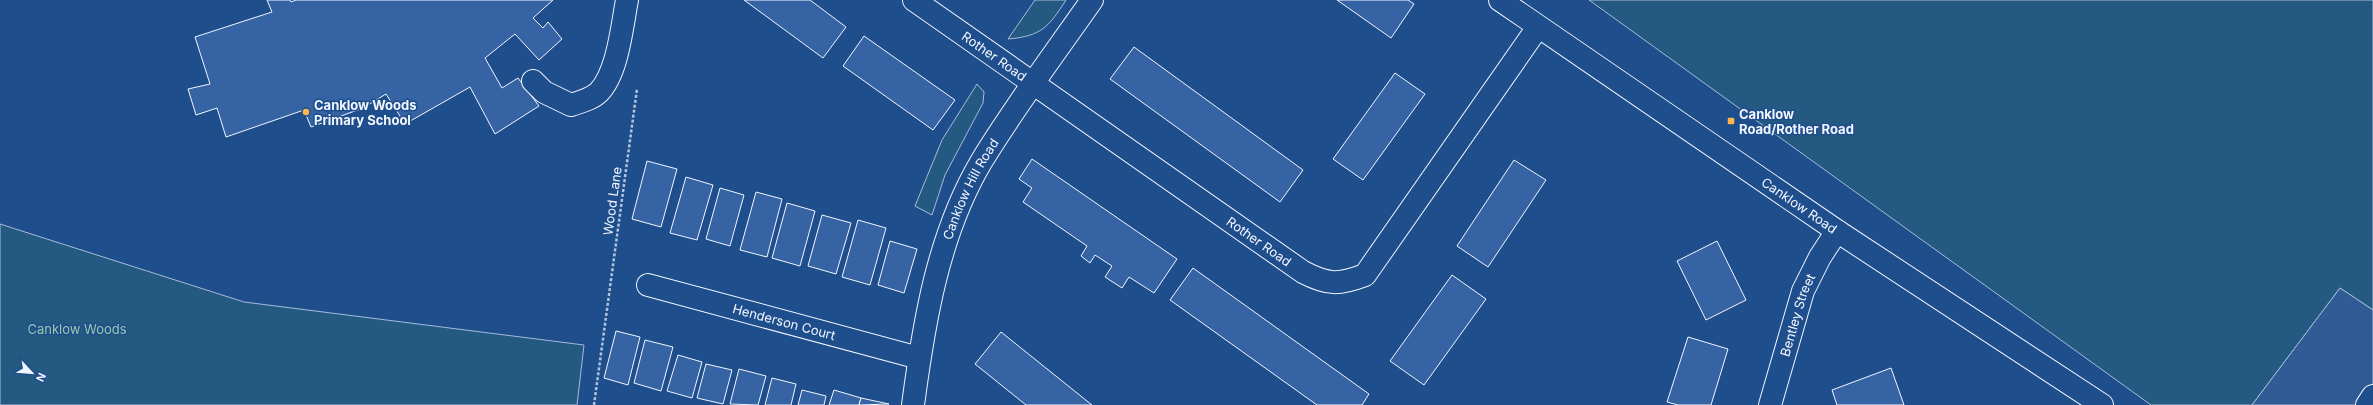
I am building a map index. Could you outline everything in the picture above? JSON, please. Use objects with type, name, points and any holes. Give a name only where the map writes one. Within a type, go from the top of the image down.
[{"type":"street","points":[[533,81],[544,92],[571,105],[584,101],[598,92],[606,80],[615,57],[627,0]]},
{"type":"street","name":"Rother Road","points":[[914,0],[1033,85],[1303,272],[1317,280],[1334,284],[1365,275],[1538,26]]},
{"type":"street","name":"Canklow Hill Road","points":[[913,405],[920,358],[937,270],[956,214],[981,163],[1092,0]]},
{"type":"street","name":"Canklow Road","points":[[1500,0],[1837,231],[2102,405]]},
{"type":"street","name":"Bentley Street","points":[[1770,405],[1803,291],[1820,257],[1837,231]]},
{"type":"street","name":"Henderson Court","points":[[648,285],[920,358]]},
{"type":"street","points":[[2367,405],[2373,396]]},
{"type":"path","name":"Wood Lane","points":[[594,405],[638,82]]},
{"type":"green space","points":[[1035,0],[1066,0],[1043,29],[1028,36],[1008,39]]},
{"type":"green space","points":[[1589,0],[2373,0],[2373,310],[2340,288],[2252,405],[2151,405]]},
{"type":"green space","points":[[977,84],[984,92],[983,103],[945,175],[932,215],[915,206],[942,140]]},
{"type":"green space","name":"Canklow Woods","points":[[0,224],[244,302],[584,345],[577,405],[0,405]]},
{"type":"shaded area","points":[[2340,288],[2373,310],[2373,405],[2252,405]]},
{"type":"building","points":[[267,0],[290,0],[291,2],[296,0],[553,0],[533,18],[543,28],[548,22],[562,39],[539,60],[515,34],[485,58],[502,88],[518,78],[539,106],[495,134],[470,87],[405,124],[386,94],[363,108],[311,127],[304,110],[226,137],[217,108],[196,115],[188,89],[210,84],[195,37],[272,12]]},
{"type":"building","points":[[744,0],[810,0],[846,27],[823,58]]},
{"type":"building","points":[[1337,0],[1408,0],[1414,4],[1391,38]]},
{"type":"building","points":[[864,36],[955,100],[933,130],[843,66]]},
{"type":"building","points":[[1134,47],[1303,170],[1280,202],[1110,79]]},
{"type":"building","points":[[1395,73],[1425,94],[1363,180],[1333,159]]},
{"type":"building","points":[[1032,159],[1177,259],[1154,293],[1129,277],[1122,288],[1105,277],[1112,266],[1095,255],[1090,263],[1081,256],[1087,246],[1023,202],[1032,188],[1019,179]]},
{"type":"building","points":[[1514,160],[1546,180],[1488,267],[1457,246]]},
{"type":"building","points":[[647,161],[677,169],[661,227],[632,219]]},
{"type":"building","points":[[686,177],[713,185],[697,240],[670,233]]},
{"type":"building","points":[[720,188],[744,195],[730,246],[706,239]]},
{"type":"building","points":[[756,192],[782,199],[767,257],[740,250]]},
{"type":"building","points":[[787,203],[815,211],[800,266],[772,258]]},
{"type":"building","points":[[822,215],[851,223],[836,274],[808,266]]},
{"type":"building","points":[[858,220],[886,228],[870,285],[842,277]]},
{"type":"building","points":[[890,241],[917,249],[904,293],[878,285]]},
{"type":"building","points":[[1717,241],[1746,300],[1706,320],[1677,261]]},
{"type":"building","points":[[1193,268],[1369,394],[1362,405],[1317,405],[1170,300]]},
{"type":"building","points":[[1452,275],[1486,299],[1424,385],[1390,361]]},
{"type":"building","points":[[616,331],[640,337],[628,385],[604,378]]},
{"type":"building","points":[[1001,332],[1092,405],[1026,405],[975,364]]},
{"type":"building","points":[[1688,337],[1728,349],[1711,405],[1678,405],[1667,402]]},
{"type":"building","points":[[645,340],[673,347],[661,391],[634,383]]},
{"type":"building","points":[[678,355],[702,362],[692,398],[667,391]]},
{"type":"building","points":[[706,364],[732,370],[723,404],[697,398]]},
{"type":"building","points":[[1891,368],[1904,405],[1837,405],[1832,390]]},
{"type":"building","points":[[739,369],[766,376],[758,405],[730,404]]},
{"type":"building","points":[[772,378],[796,384],[791,405],[765,405]]},
{"type":"building","points":[[802,390],[826,396],[824,405],[798,405]]},
{"type":"building","points":[[834,390],[861,398],[859,405],[829,405]]},
{"type":"building","points":[[861,398],[889,404],[859,405]]},
{"type":"place","name":"Canklow Woods Primary School","points":[[306,112]]},
{"type":"place","name":"Canklow Road/Rother Road","points":[[1731,121]]}]
